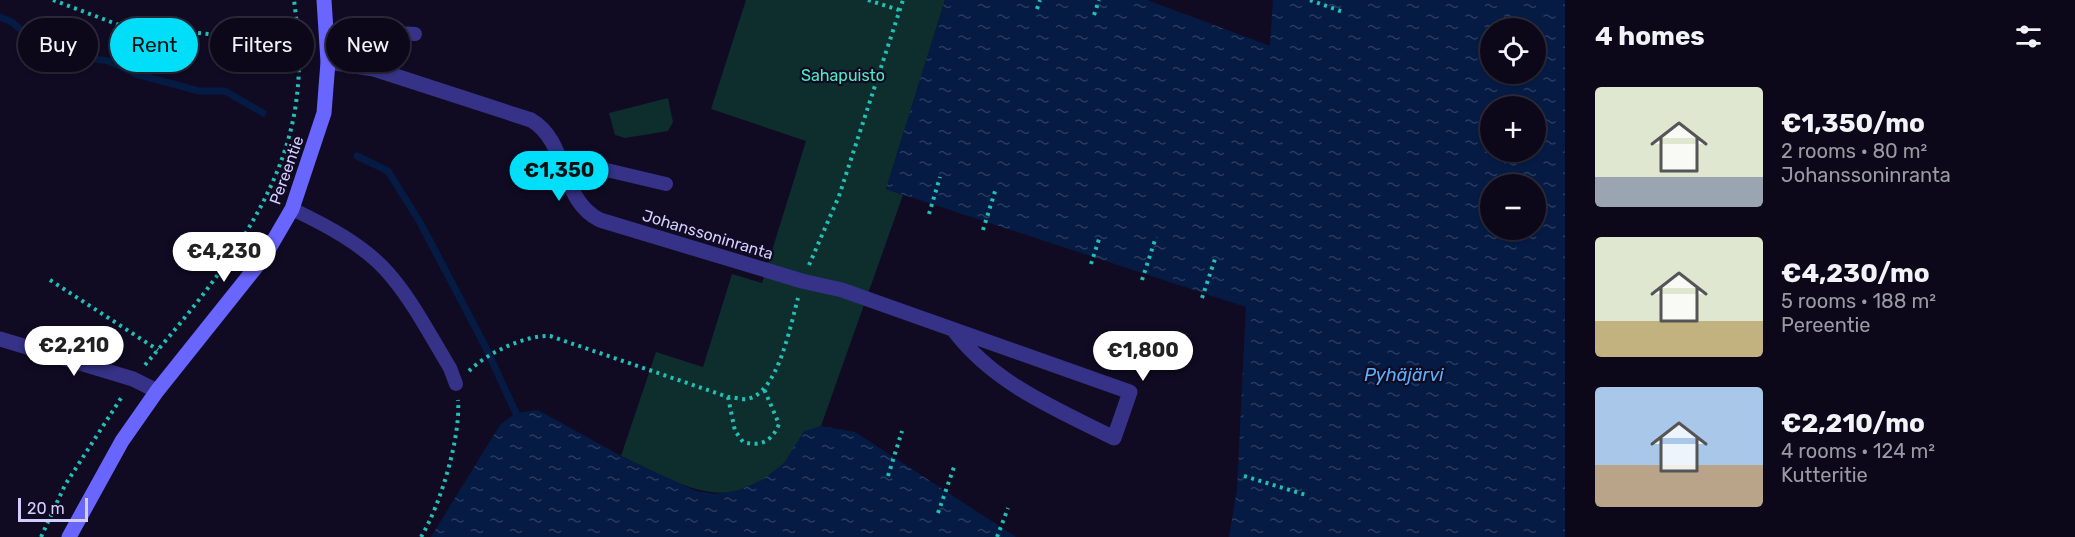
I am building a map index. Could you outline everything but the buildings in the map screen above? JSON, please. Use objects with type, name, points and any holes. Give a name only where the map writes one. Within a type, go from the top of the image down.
[{"type":"street","name":"Pereentie","points":[[324,0],[326,31]]},
{"type":"street","name":"Pereentie","points":[[69,537],[122,441],[157,391],[264,257],[292,209],[324,114],[327,72]]},
{"type":"street","name":"Johanssoninranta","points":[[383,72],[531,120],[549,136],[579,206],[594,217],[802,281],[842,290],[955,332],[1130,392],[1114,438],[1045,404],[990,370],[970,352],[955,332]]},
{"type":"street","points":[[0,339],[133,379],[157,391]]},
{"type":"lane","points":[[410,33],[416,34]]},
{"type":"lane","points":[[560,159],[666,184]]},
{"type":"lane","points":[[292,209],[328,227],[366,253],[389,273],[450,368],[456,384]]},
{"type":"path","points":[[52,0],[119,25],[210,34]]},
{"type":"path","points":[[294,0],[295,18]]},
{"type":"path","points":[[868,0],[899,10]]},
{"type":"path","points":[[471,368],[516,342],[535,336],[550,336],[728,397],[748,399],[764,389],[783,352],[802,281],[840,196],[903,0]]},
{"type":"path","points":[[1037,9],[1040,0]]},
{"type":"path","points":[[1094,15],[1099,0]]},
{"type":"path","points":[[1310,0],[1344,12]]},
{"type":"path","points":[[266,198],[278,171],[294,116],[299,72]]},
{"type":"path","points":[[929,214],[940,177]]},
{"type":"path","points":[[983,230],[996,188]]},
{"type":"path","points":[[1091,264],[1100,236]]},
{"type":"path","points":[[1142,279],[1156,237]]},
{"type":"path","points":[[1202,298],[1216,256]]},
{"type":"path","points":[[50,280],[158,350]]},
{"type":"path","points":[[421,537],[429,525],[449,468],[458,406],[456,384]]},
{"type":"path","points":[[728,397],[735,431],[743,442],[757,445],[771,438],[779,424],[764,389]]},
{"type":"path","points":[[888,476],[902,431]]},
{"type":"path","points":[[938,513],[954,467]]},
{"type":"path","points":[[1244,476],[1306,495]]},
{"type":"path","points":[[997,537],[1008,508]]},
{"type":"green space","name":"Sahapuisto","points":[[746,0],[945,0],[886,189],[903,195],[821,426],[801,437],[784,463],[764,480],[744,490],[723,493],[703,491],[683,485],[621,456],[656,352],[703,367],[732,274],[762,283],[806,141],[711,109]]},
{"type":"green space","points":[[668,98],[673,122],[668,131],[625,138],[615,135],[609,113]]},
{"type":"water","name":"Pyhäjärvi","points":[[945,0],[1147,0],[1270,46],[1273,0],[1565,0],[1565,537],[1229,537],[1237,489],[1246,307],[886,189]]},
{"type":"water","points":[[538,410],[621,456],[696,491],[716,494],[739,490],[762,480],[784,463],[804,431],[821,426],[855,432],[1016,537],[431,537],[500,425],[516,413]]},
{"type":"waterway","points":[[0,17],[12,22],[45,52],[109,61],[136,74],[199,91],[225,91],[263,113]]},
{"type":"waterway","points":[[357,156],[388,171],[421,224],[484,344],[516,413]]}]
